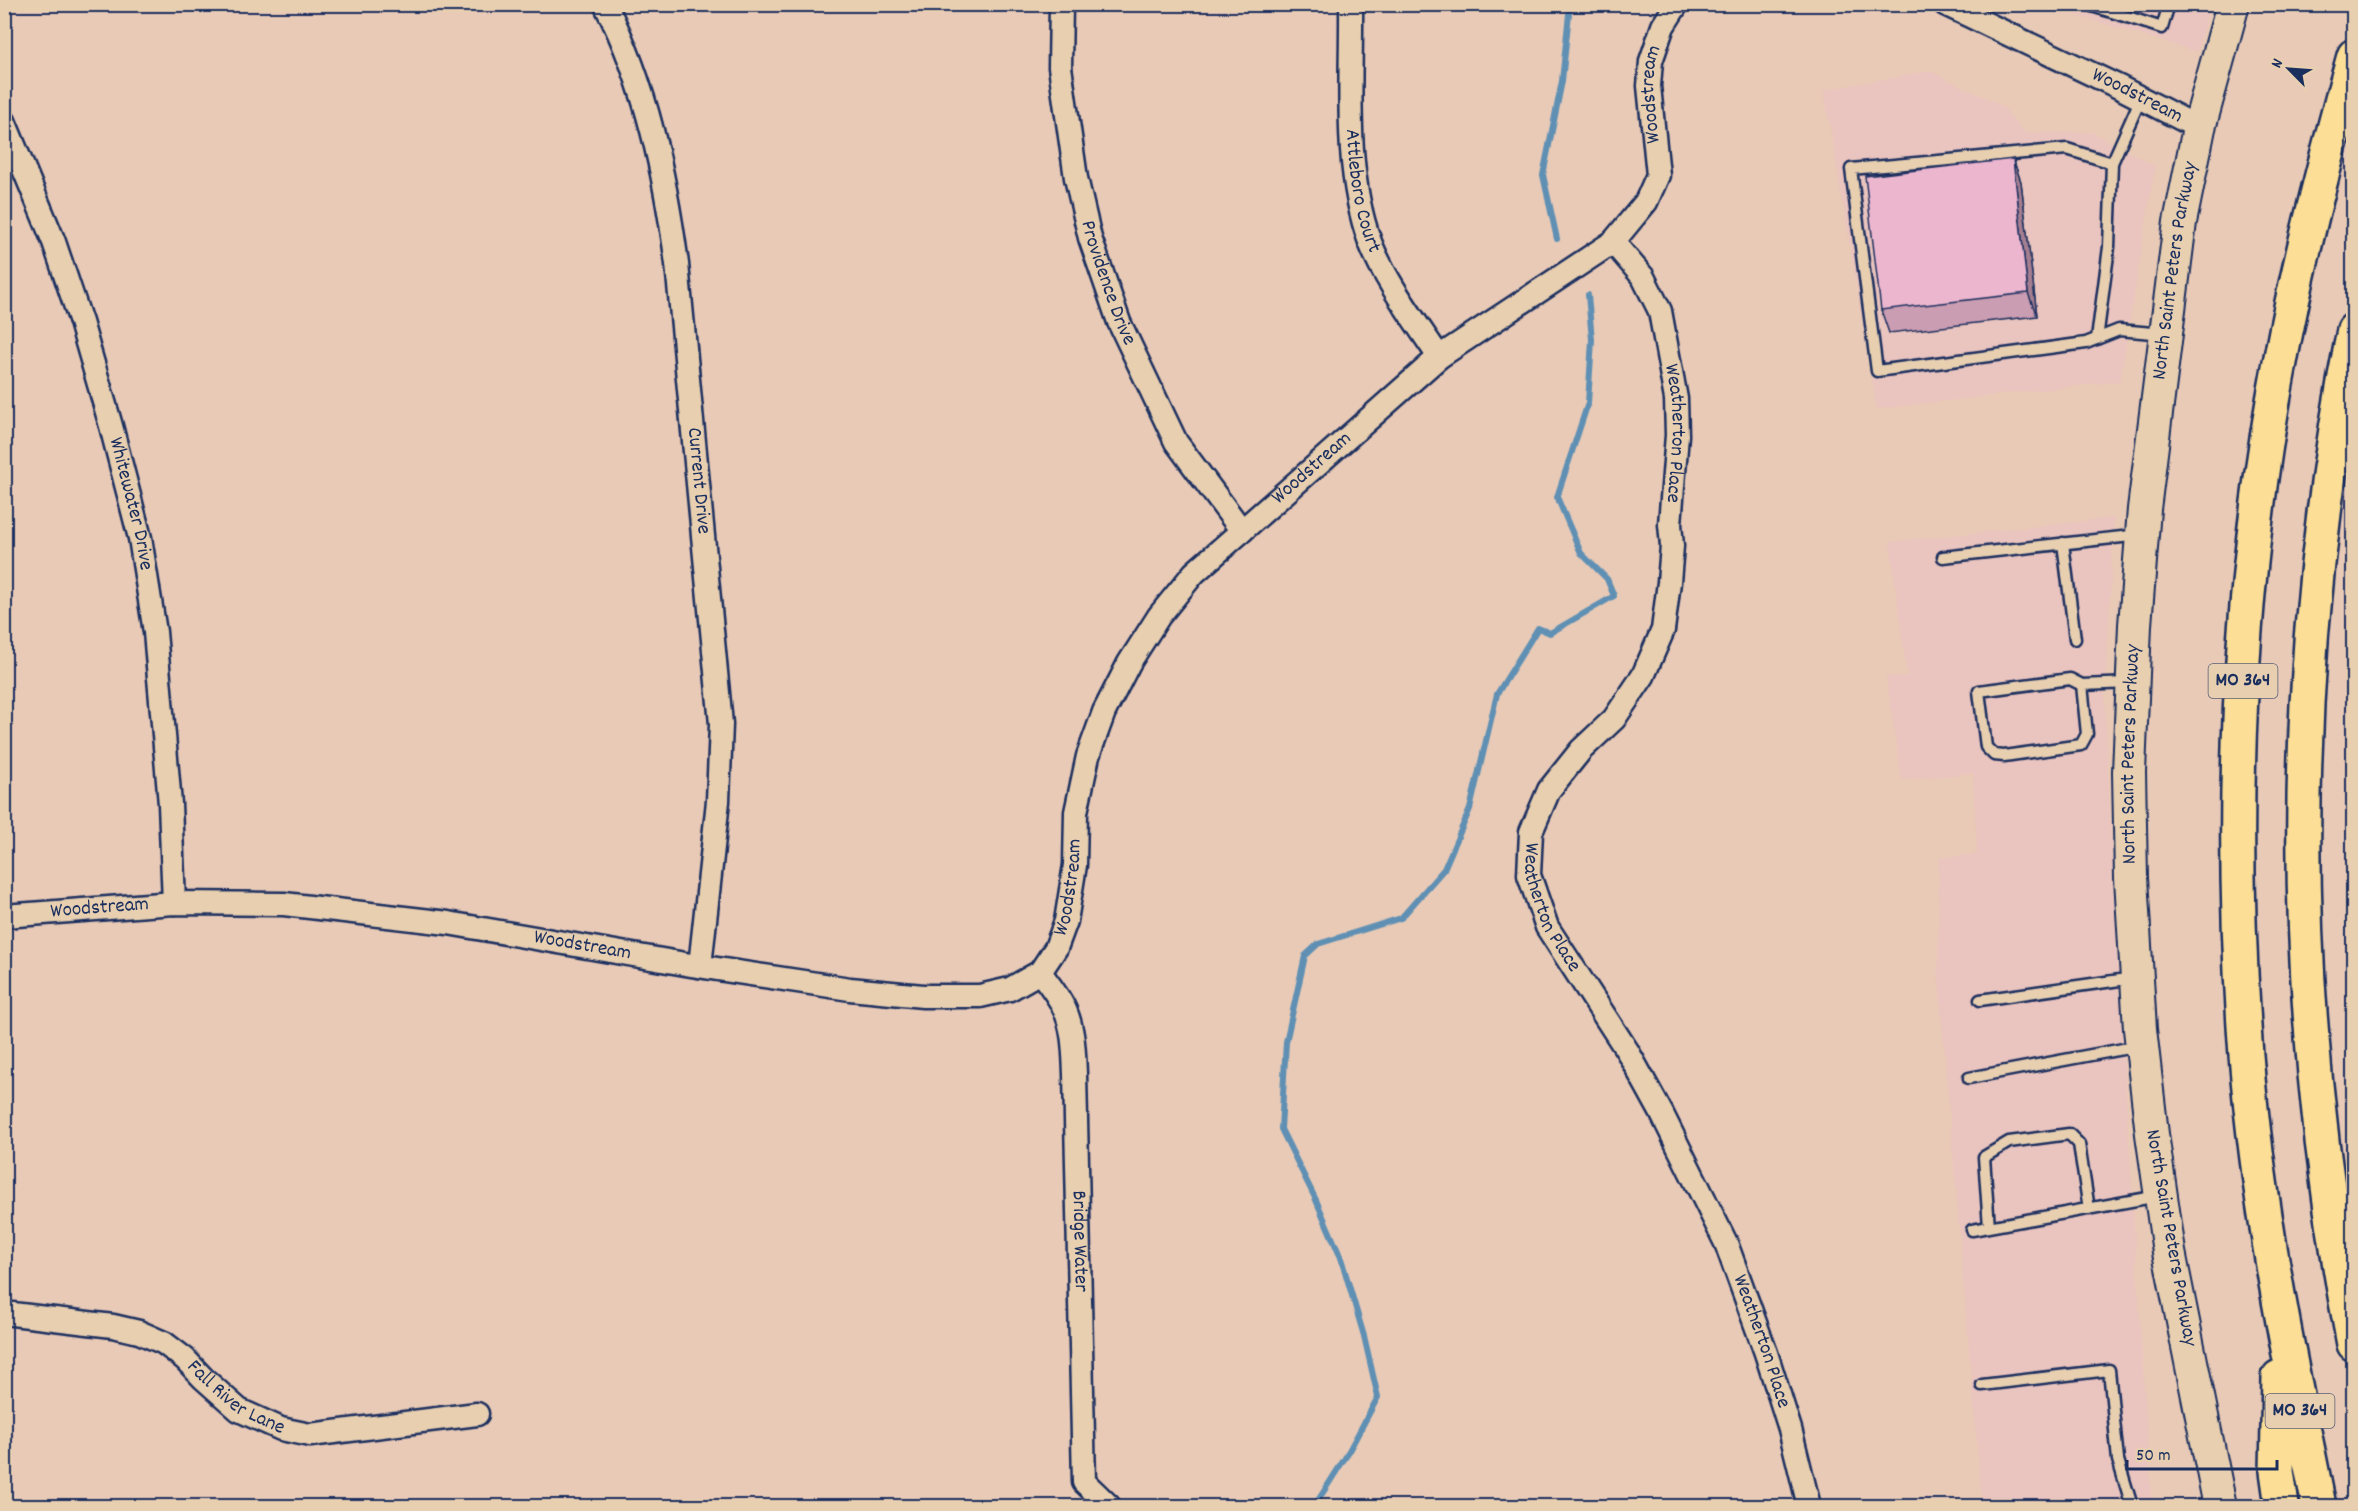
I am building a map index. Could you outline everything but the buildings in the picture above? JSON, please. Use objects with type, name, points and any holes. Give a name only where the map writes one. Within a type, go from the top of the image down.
[{"type":"highway","name":"MO 364","points":[[2319,1506],[2281,1315],[2259,1171],[2244,1025],[2240,948],[2238,807],[2242,690],[2262,471],[2280,360],[2302,252],[2354,56]]},
{"type":"highway","name":"MO 364","points":[[2354,330],[2329,467],[2316,581],[2305,707],[2303,825],[2305,942],[2312,1057],[2326,1179],[2354,1344]]},
{"type":"highway","points":[[2281,1315],[2277,1471],[2282,1506]]},
{"type":"main road","name":"North Saint Peters Parkway","points":[[2220,1506],[2169,1252],[2161,1196],[2142,1046],[2131,878],[2130,807],[2133,682],[2142,534],[2180,222],[2199,128],[2233,4]]},
{"type":"street","name":"Current Drive","points":[[605,4],[634,76],[657,146],[668,198],[679,288],[722,724],[718,801],[700,966]]},
{"type":"street","name":"Providence Drive","points":[[1061,4],[1060,67],[1076,178],[1090,238],[1119,322],[1176,442],[1242,531]]},
{"type":"street","name":"Attleboro Court","points":[[1351,4],[1352,139],[1357,190],[1371,243],[1396,292],[1439,357]]},
{"type":"street","name":"Woodstream","points":[[4,916],[174,903],[284,904],[448,923],[850,989],[923,996],[980,996],[1010,989],[1040,972],[1056,948],[1066,921],[1075,865],[1076,812],[1088,756],[1104,712],[1129,663],[1159,616],[1194,573],[1439,357],[1613,242],[1646,202],[1658,175],[1649,86],[1651,61],[1663,26],[1677,4]]},
{"type":"street","name":"Woodstream","points":[[1945,4],[2199,128]]},
{"type":"street","name":"Whitewater Drive","points":[[4,121],[54,242],[81,322],[140,538],[155,632],[170,804],[174,903]]},
{"type":"street","name":"Weatherton Place","points":[[1613,242],[1643,277],[1660,311],[1674,389],[1677,435],[1670,524],[1672,546],[1663,630],[1643,676],[1614,719],[1581,750],[1549,790],[1531,832],[1529,875],[1547,927],[1628,1052],[1661,1112],[1726,1244],[1766,1353],[1790,1430],[1809,1506]]},
{"type":"street","name":"Bridge Water","points":[[1040,972],[1064,1007],[1070,1023],[1076,1074],[1084,1482],[1109,1506]]},
{"type":"street","name":"Fall River Lane","points":[[4,1313],[113,1326],[140,1332],[164,1343],[185,1359],[239,1410],[281,1429],[310,1435],[477,1414]]},
{"type":"lane","points":[[2085,4],[2114,8],[2162,28],[2169,4]]},
{"type":"lane","points":[[2097,339],[2109,247],[2112,163],[2141,98]]},
{"type":"lane","points":[[2112,163],[2067,149],[1851,169],[1877,371],[2086,343],[2119,330],[2166,334]]},
{"type":"lane","points":[[1943,557],[2142,534]]},
{"type":"lane","points":[[2063,543],[2075,639]]},
{"type":"lane","points":[[2082,685],[2087,734],[2081,745],[2004,756],[1994,755],[1986,747],[1979,691],[2070,679],[2082,685],[2133,682]]},
{"type":"lane","points":[[1980,1000],[2137,978]]},
{"type":"lane","points":[[1969,1078],[2142,1046]]},
{"type":"lane","points":[[1989,1227],[1984,1157],[2009,1142],[2069,1134],[2079,1144],[2089,1209]]},
{"type":"lane","points":[[1972,1230],[2161,1196]]},
{"type":"lane","points":[[1982,1385],[2109,1370],[2118,1460],[2132,1506]]},
{"type":"shaded area","points":[[2042,5],[2210,5],[2197,52]]},
{"type":"shaded area","points":[[1930,71],[2001,105],[2025,133],[2092,132],[2155,166],[2120,381],[1877,409],[1824,90]]},
{"type":"shaded area","points":[[2114,518],[2105,701],[2113,885],[2151,1496],[2156,1506],[1982,1506],[1938,972],[1939,858],[1977,854],[1973,773],[1902,780],[1886,677],[1907,676],[1890,542]]},
{"type":"waterway","points":[[1557,239],[1543,175],[1562,81],[1570,4]]},
{"type":"waterway","points":[[1324,1506],[1317,1502],[1345,1458],[1378,1397],[1364,1336],[1341,1258],[1281,1129],[1286,1042],[1305,956],[1318,944],[1401,918],[1444,869],[1470,809],[1497,694],[1538,628],[1550,633],[1614,596],[1607,579],[1581,553],[1557,497],[1588,403],[1592,340],[1588,295]]}]
